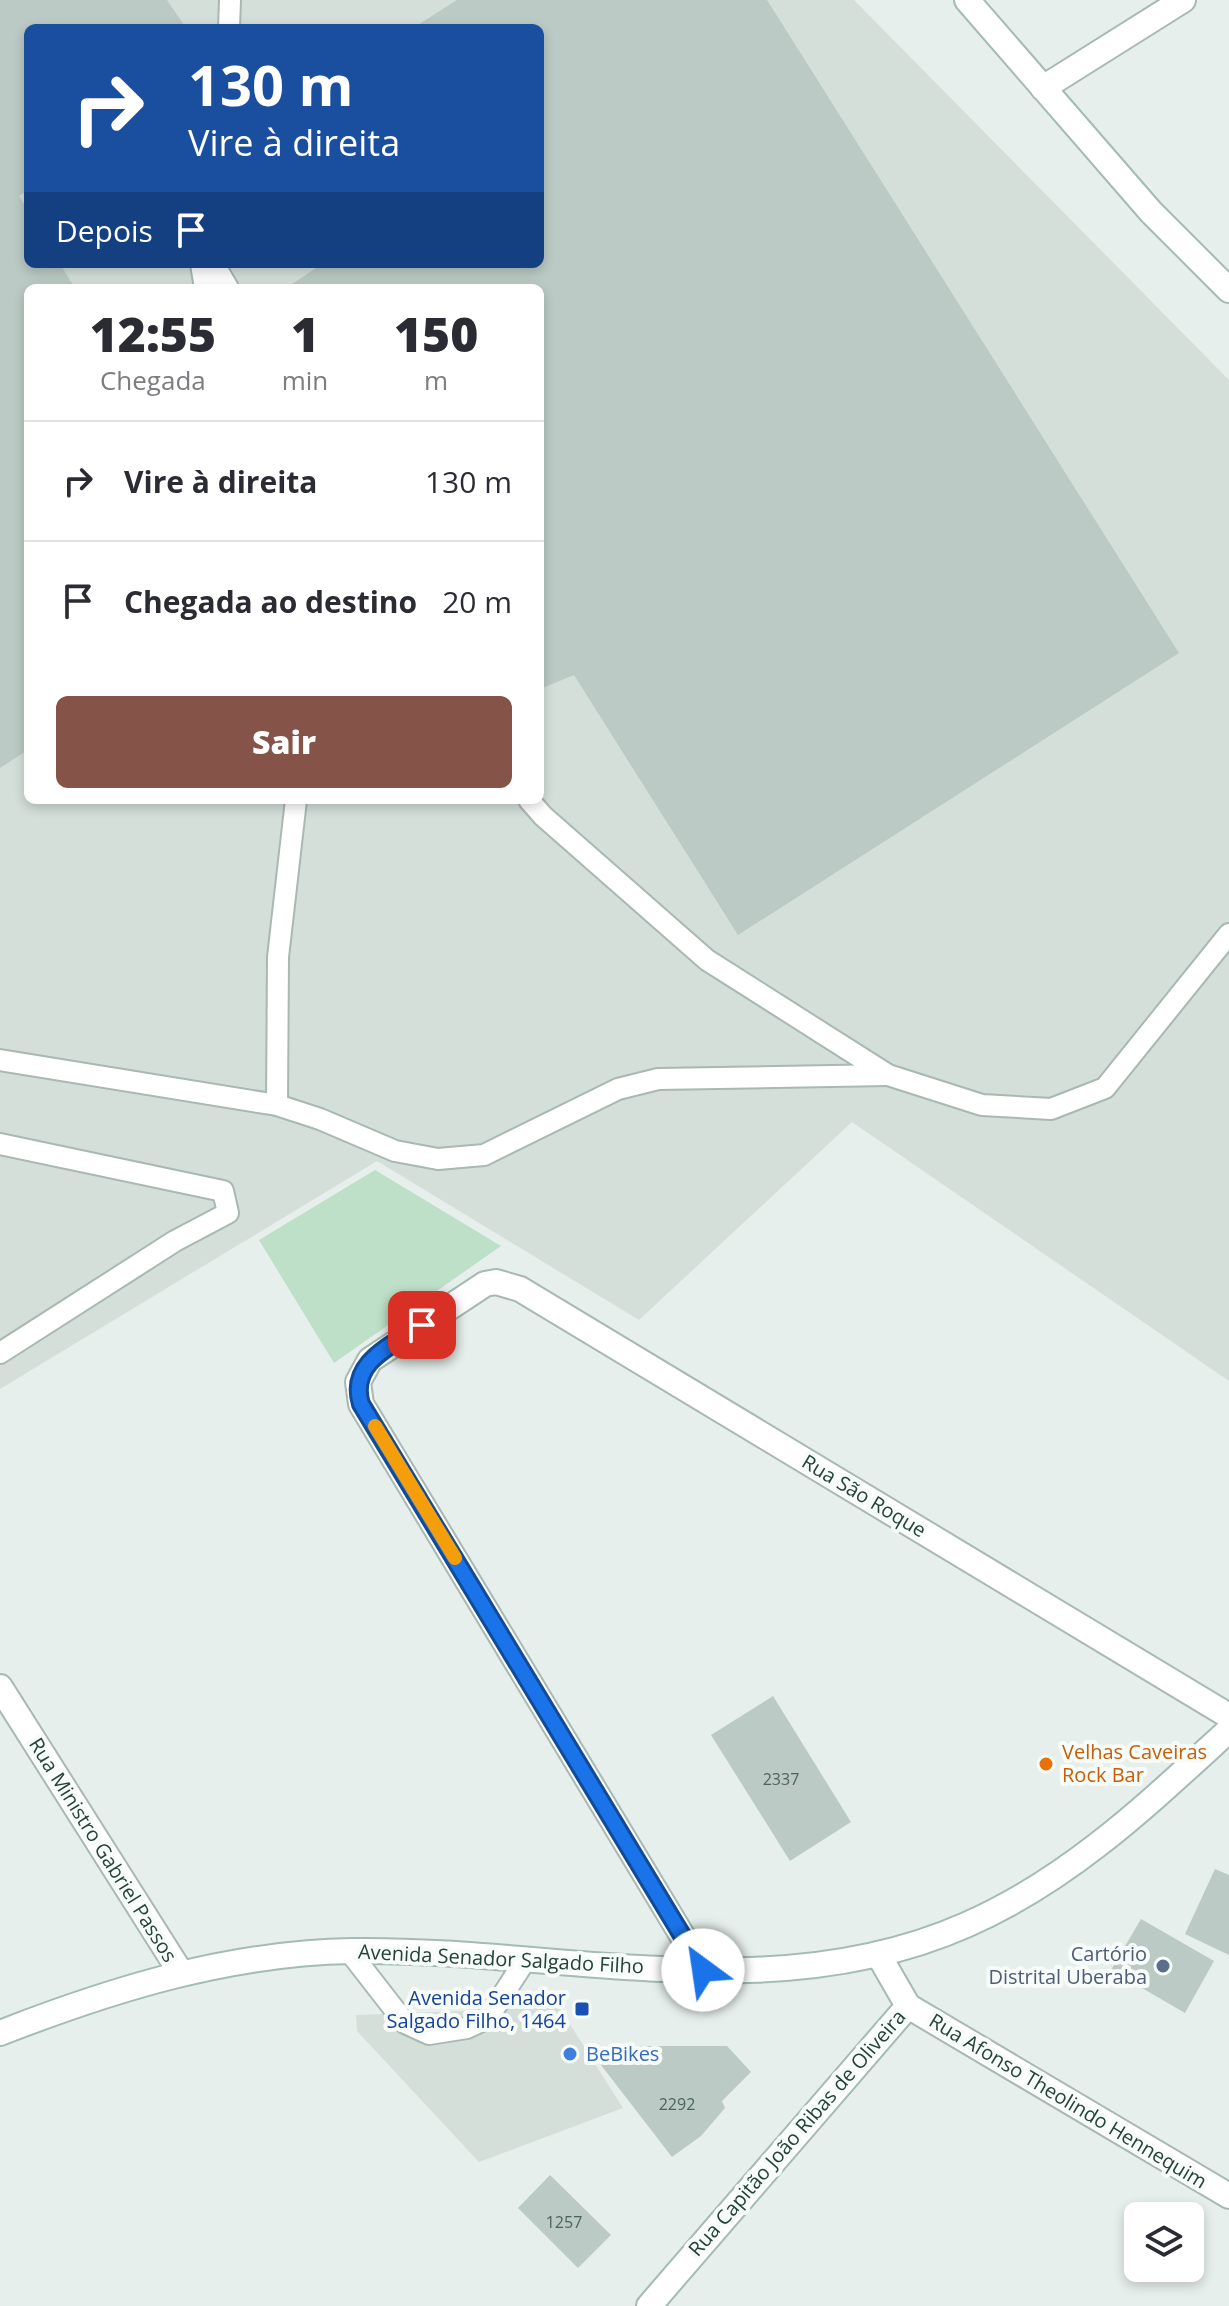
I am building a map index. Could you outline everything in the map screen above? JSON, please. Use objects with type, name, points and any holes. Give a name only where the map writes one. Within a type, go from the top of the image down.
[{"type":"street","points":[[967,0],[1151,212],[1229,290]]},
{"type":"street","points":[[1043,88],[1183,0]]},
{"type":"street","name":"Rua São Roque","points":[[703,1970],[361,1404],[358,1382],[370,1360],[474,1290],[496,1282],[520,1289],[1229,1716]]},
{"type":"street","name":"Rua Ministro Gabriel Passos","points":[[0,1687],[181,1973]]},
{"type":"street","name":"Avenida Senador Salgado Filho","points":[[0,2033],[87,2000],[181,1973],[238,1961],[349,1951],[703,1970],[792,1967],[878,1954],[963,1927],[1036,1891],[1115,1834],[1229,1730]]},
{"type":"street","name":"Rua Capitão João Ribas de Oliveira","points":[[649,2306],[908,2006],[878,1954]]},
{"type":"street","name":"Rua Afonso Theolindo Hennequim","points":[[908,2006],[1229,2196]]},
{"type":"lane","points":[[229,24],[230,0]]},
{"type":"lane","points":[[277,1105],[278,957],[296,804]]},
{"type":"lane","points":[[533,804],[707,960],[888,1075],[982,1105],[1051,1109],[1105,1088],[1229,934]]},
{"type":"lane","points":[[0,1060],[277,1105],[320,1119],[395,1151],[438,1159],[484,1155],[618,1089],[658,1079],[888,1075]]},
{"type":"lane","points":[[0,1144],[223,1191],[228,1213],[175,1241],[0,1353]]},
{"type":"lane","points":[[349,1951],[405,2023],[429,2034],[467,2028],[488,2018],[526,1959]]},
{"type":"shaded area","points":[[0,0],[854,0],[1229,380],[1229,1381],[852,1122],[639,1320],[377,1161],[0,1389]]},
{"type":"shaded area","points":[[559,2007],[623,2108],[479,2162],[357,2031],[356,2015]]},
{"type":"green space","points":[[375,1170],[501,1246],[334,1363],[259,1240]]},
{"type":"building","points":[[0,0],[167,0],[183,24],[24,24],[24,193],[19,196],[24,204],[24,268],[62,268],[72,284],[24,284],[24,753],[0,768]]},
{"type":"building","points":[[457,0],[767,0],[1179,653],[738,935],[574,675],[544,687],[544,284],[292,284],[316,268],[544,268],[544,24],[419,24]]},
{"type":"building","points":[[773,1696],[851,1822],[790,1861],[711,1735]]},
{"type":"building","points":[[1215,1869],[1229,1875],[1229,1955],[1185,1934]]},
{"type":"building","name":"Cartório Distrital Uberaba","points":[[1141,1919],[1214,1961],[1185,2013],[1111,1970]]},
{"type":"building","points":[[623,2046],[727,2046],[751,2072],[722,2101],[725,2108],[701,2136],[672,2157],[601,2065]]},
{"type":"building","points":[[550,2175],[611,2235],[578,2268],[518,2208]]},
{"type":"slow traffic","points":[[375,1426],[455,1558]]},
{"type":"place","name":"Velhas Caveiras Rock Bar","points":[[1046,1764]]},
{"type":"place","name":"Cartório Distrital Uberaba","points":[[1163,1966]]},
{"type":"place","name":"Avenida Senador Salgado Filho, 1464","points":[[582,2009]]},
{"type":"place","name":"BeBikes","points":[[570,2054]]},
{"type":"route","points":[[422,1325],[370,1360],[358,1382],[361,1404],[703,1970]]}]
